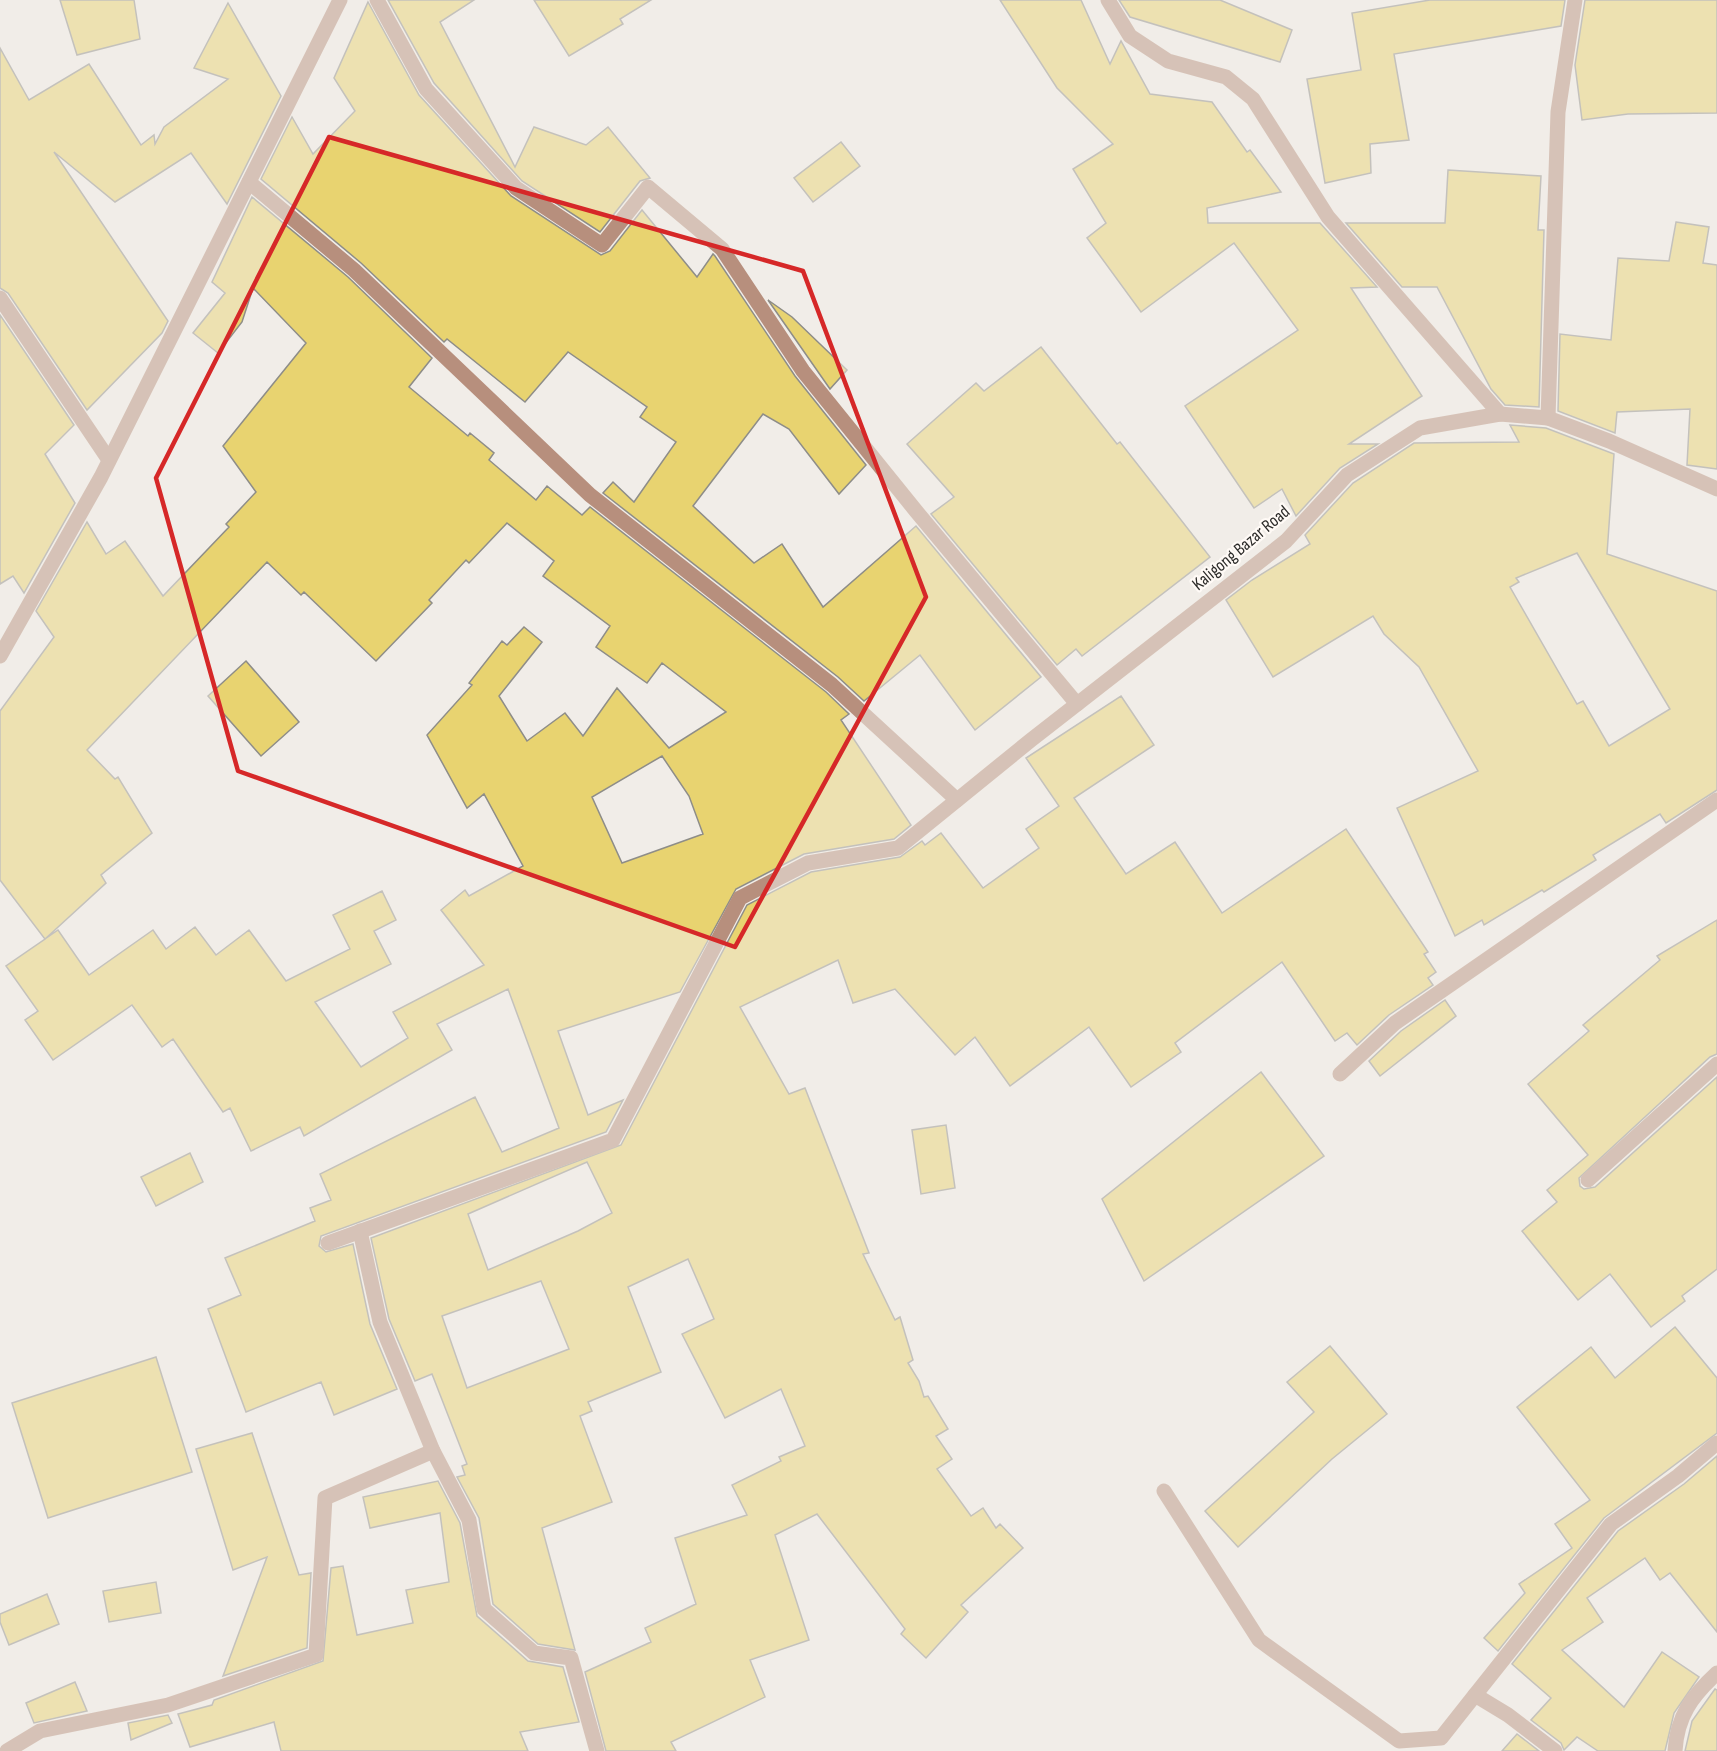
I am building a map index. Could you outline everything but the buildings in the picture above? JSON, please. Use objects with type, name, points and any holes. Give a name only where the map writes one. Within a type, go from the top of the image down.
[{"type":"street","points":[[0,656],[109,460],[340,0]]},
{"type":"street","points":[[377,0],[426,89],[516,188],[602,245],[648,187],[722,249],[802,371],[916,512],[1077,704]]},
{"type":"street","points":[[1108,0],[1130,36],[1168,61],[1226,77],[1253,99],[1328,217],[1500,414]]},
{"type":"street","points":[[1548,418],[1558,112],[1575,0]]},
{"type":"street","points":[[249,182],[354,270],[590,495],[832,685],[957,800]]},
{"type":"street","points":[[0,298],[109,460]]},
{"type":"street","name":"Kaligong Bazar Road","points":[[360,1231],[613,1140],[740,898],[808,863],[898,848],[1077,704],[1286,541],[1347,475],[1420,428],[1500,414],[1548,418],[1609,441],[1717,489]]},
{"type":"street","points":[[1340,1074],[1395,1023],[1717,800]]},
{"type":"street","points":[[1588,1180],[1717,1064]]},
{"type":"street","points":[[328,1243],[360,1231],[380,1322],[433,1451],[468,1520],[484,1609],[534,1653],[571,1658],[597,1751]]},
{"type":"street","points":[[1164,1491],[1259,1640],[1399,1741],[1441,1738],[1611,1524],[1678,1476],[1717,1443]]},
{"type":"street","points":[[7,1751],[40,1731],[168,1705],[316,1655],[325,1498],[433,1451]]},
{"type":"street","points":[[1675,1751],[1676,1732],[1694,1694],[1717,1673]]},
{"type":"street","points":[[1475,1695],[1508,1715],[1555,1751]]},
{"type":"highlighted area","points":[[329,137],[803,271],[926,597],[735,947],[238,771],[156,478]]}]
